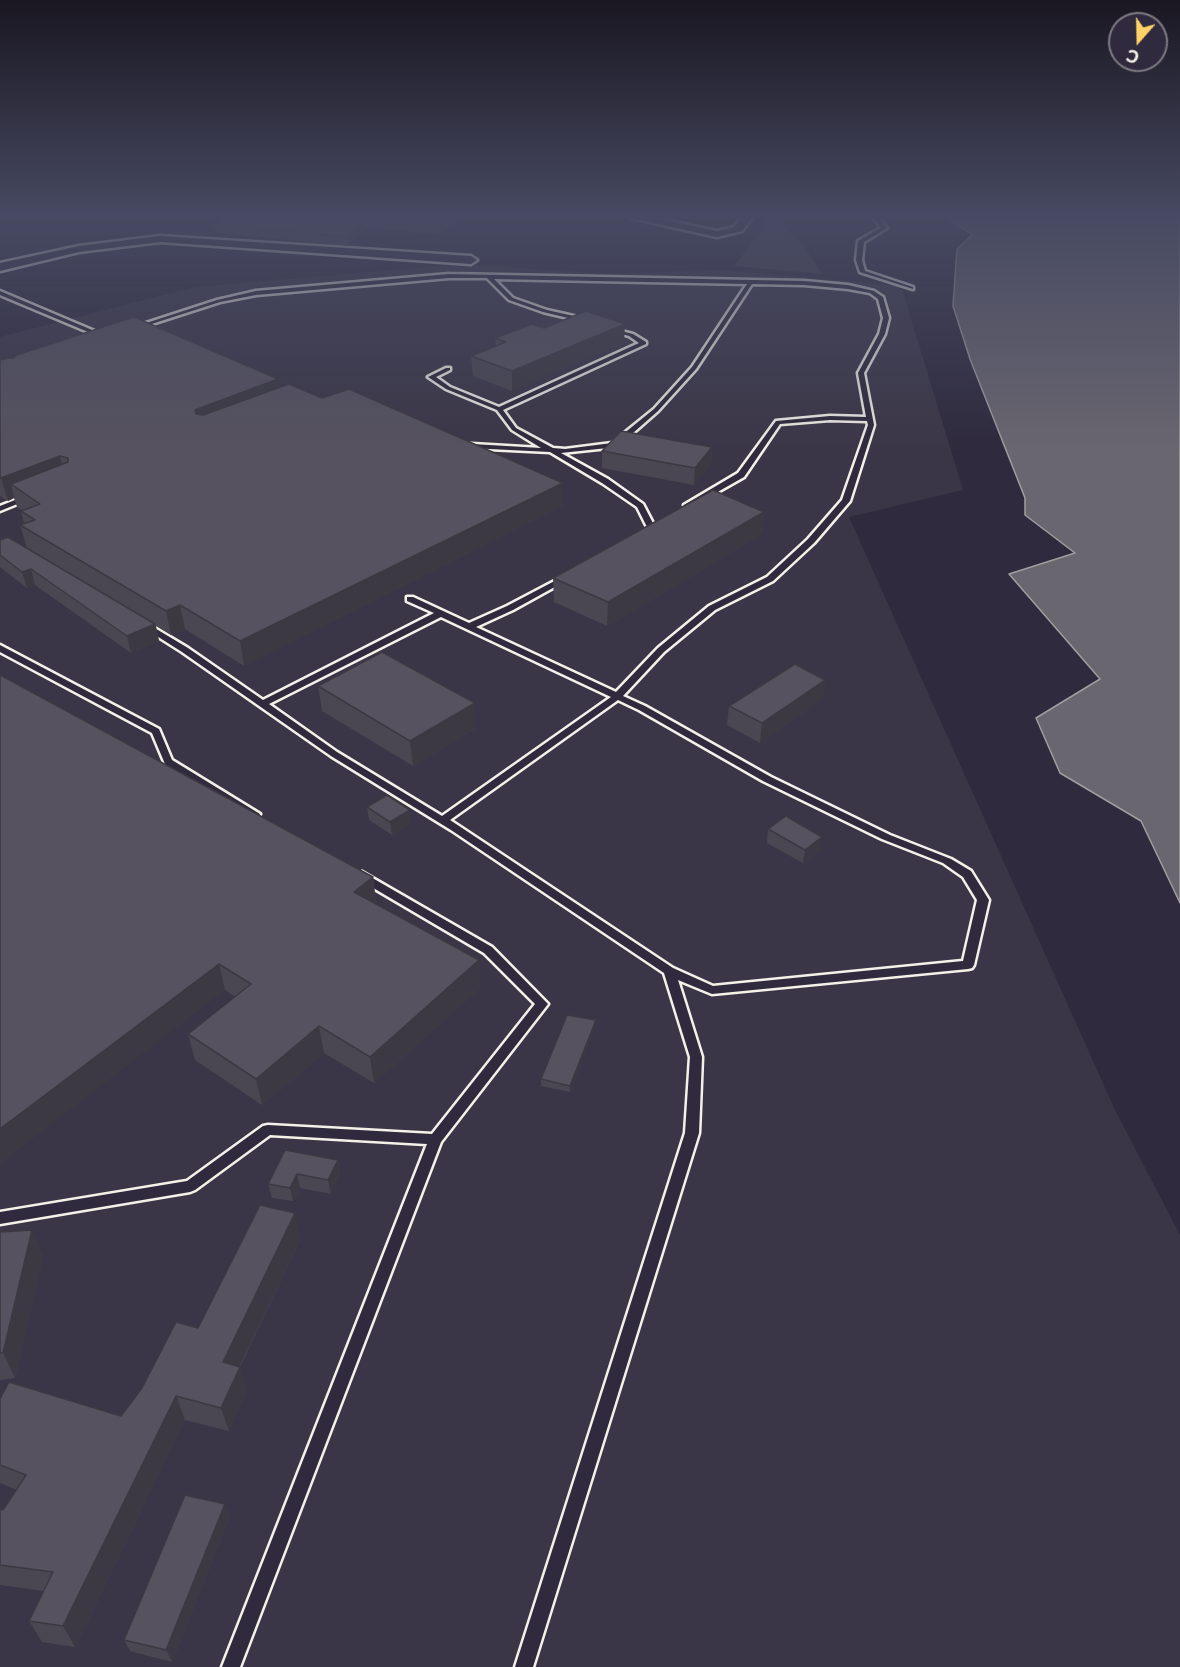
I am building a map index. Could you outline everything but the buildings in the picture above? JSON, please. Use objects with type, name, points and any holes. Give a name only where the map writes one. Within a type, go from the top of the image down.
[{"type":"lane","points":[[7,296],[103,337]]},
{"type":"lane","points":[[124,330],[243,296]]},
{"type":"lane","points":[[499,409],[644,343],[631,335],[511,299],[508,296]]},
{"type":"lane","points":[[467,444],[476,448],[552,450],[614,446],[656,410],[694,368],[742,296]]},
{"type":"lane","points":[[443,820],[617,697],[661,650],[712,608],[770,579],[811,542],[846,501],[871,425],[861,373],[882,334],[886,318],[881,298],[878,296]]},
{"type":"lane","points":[[92,339],[114,334]]},
{"type":"lane","points":[[448,369],[431,377],[448,388],[499,409],[514,429],[606,481],[640,506],[652,529]]},
{"type":"lane","points":[[684,508],[709,491],[741,475],[778,422],[830,418],[870,419]]},
{"type":"lane","points":[[0,509],[39,494]]},
{"type":"lane","points":[[641,534],[660,523]]},
{"type":"lane","points":[[470,626],[510,608],[571,574]]},
{"type":"lane","points":[[136,620],[185,650],[334,754],[443,820],[669,971],[712,990],[968,965],[983,900],[967,874],[947,861],[886,837],[767,779],[642,708],[410,599]]},
{"type":"lane","points":[[263,704],[441,613]]},
{"type":"lane","points":[[0,648],[156,731],[168,762],[271,823]]},
{"type":"lane","points":[[231,1667],[435,1139],[542,1005],[488,950],[353,871]]},
{"type":"lane","points":[[524,1667],[692,1133],[696,1057],[669,971]]},
{"type":"lane","points":[[0,1218],[190,1186],[268,1130],[435,1139]]},
{"type":"shaded area","points":[[161,296],[904,296],[963,490],[849,517],[1115,1110],[1180,1235],[1180,1667],[0,1667],[0,337]]},
{"type":"shaded area","points":[[954,296],[1180,296],[1180,903],[1141,821],[1060,773],[1036,718],[1100,679],[1009,574],[1075,553],[1025,515],[1025,498],[970,359],[953,306]]}]
